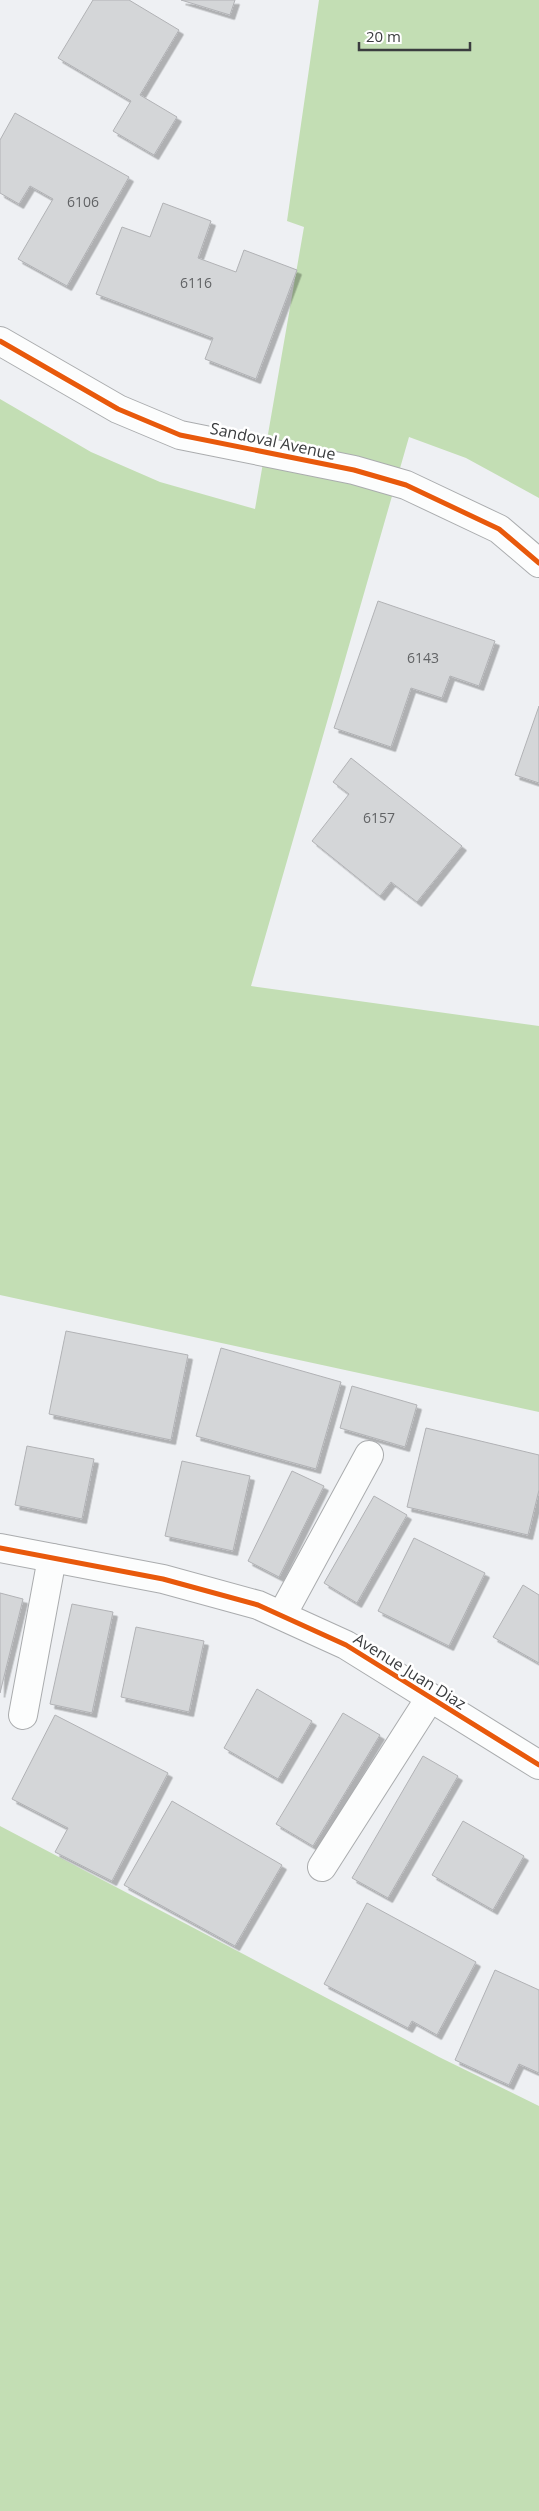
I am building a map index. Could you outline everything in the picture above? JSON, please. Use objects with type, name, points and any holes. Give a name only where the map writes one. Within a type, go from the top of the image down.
[{"type":"street","name":"Sandoval Avenue","points":[[0,341],[118,409],[180,435],[354,470],[406,485],[499,529],[539,563]]},
{"type":"street","points":[[282,1615],[369,1455]]},
{"type":"street","name":"Avenue Juan Diaz","points":[[0,1548],[163,1579],[258,1605],[346,1645],[539,1765]]},
{"type":"street","points":[[23,1715],[52,1558]]},
{"type":"street","points":[[322,1867],[430,1698]]},
{"type":"green space","points":[[319,0],[539,0],[539,498],[466,458],[409,437],[251,986],[539,1026],[539,1412],[0,1295],[0,399],[91,452],[160,482],[255,509],[304,227],[287,221]]},
{"type":"green space","points":[[0,1826],[439,2057],[539,2106],[539,2511],[0,2511]]},
{"type":"building","points":[[93,0],[129,0],[179,30],[140,95],[177,117],[154,155],[113,131],[131,101],[58,58]]},
{"type":"building","points":[[181,0],[235,0],[230,15]]},
{"type":"building","points":[[15,113],[129,177],[67,286],[18,259],[53,199],[30,186],[19,204],[0,193],[0,140]]},
{"type":"building","points":[[163,203],[211,221],[198,258],[236,272],[244,250],[297,270],[256,379],[205,359],[213,338],[96,294],[122,227],[150,237]]},
{"type":"building","points":[[378,601],[495,641],[479,686],[450,676],[442,698],[411,688],[391,747],[334,728]]},
{"type":"building","points":[[539,706],[539,783],[515,775]]},
{"type":"building","points":[[351,758],[462,846],[417,902],[391,882],[380,896],[312,841],[349,794],[333,782]]},
{"type":"building","points":[[66,1331],[188,1355],[171,1440],[49,1414]]},
{"type":"building","points":[[221,1348],[341,1382],[316,1469],[196,1436]]},
{"type":"building","points":[[352,1386],[417,1405],[405,1447],[340,1428]]},
{"type":"building","points":[[426,1428],[539,1455],[539,1490],[528,1535],[407,1507]]},
{"type":"building","points":[[27,1446],[94,1459],[82,1519],[15,1505]]},
{"type":"building","points":[[182,1461],[250,1476],[233,1551],[165,1536]]},
{"type":"building","points":[[292,1471],[324,1486],[279,1577],[248,1561]]},
{"type":"building","points":[[374,1496],[407,1515],[357,1603],[324,1583]]},
{"type":"building","points":[[414,1538],[485,1573],[449,1646],[378,1611]]},
{"type":"building","points":[[523,1585],[539,1595],[539,1663],[493,1637]]},
{"type":"building","points":[[0,1593],[23,1599],[0,1693]]},
{"type":"building","points":[[72,1604],[113,1612],[92,1713],[50,1704]]},
{"type":"building","points":[[136,1627],[204,1641],[189,1712],[121,1697]]},
{"type":"building","points":[[257,1689],[312,1721],[278,1779],[224,1748]]},
{"type":"building","points":[[343,1713],[380,1735],[313,1846],[276,1824]]},
{"type":"building","points":[[55,1715],[168,1773],[112,1881],[55,1852],[68,1828],[12,1799]]},
{"type":"building","points":[[423,1756],[458,1776],[388,1898],[352,1878]]},
{"type":"building","points":[[172,1801],[282,1865],[235,1946],[124,1885]]},
{"type":"building","points":[[463,1821],[524,1856],[493,1910],[432,1875]]},
{"type":"building","points":[[367,1903],[476,1962],[437,2035],[412,2021],[408,2028],[324,1984]]},
{"type":"building","points":[[495,1970],[539,1990],[539,2073],[519,2064],[509,2085],[455,2060]]},
{"type":"cycle path","points":[[0,341],[118,409],[180,435],[354,470],[406,485],[499,529],[539,563]]},
{"type":"cycle path","points":[[0,1548],[163,1579],[258,1605],[346,1645],[539,1765]]}]
